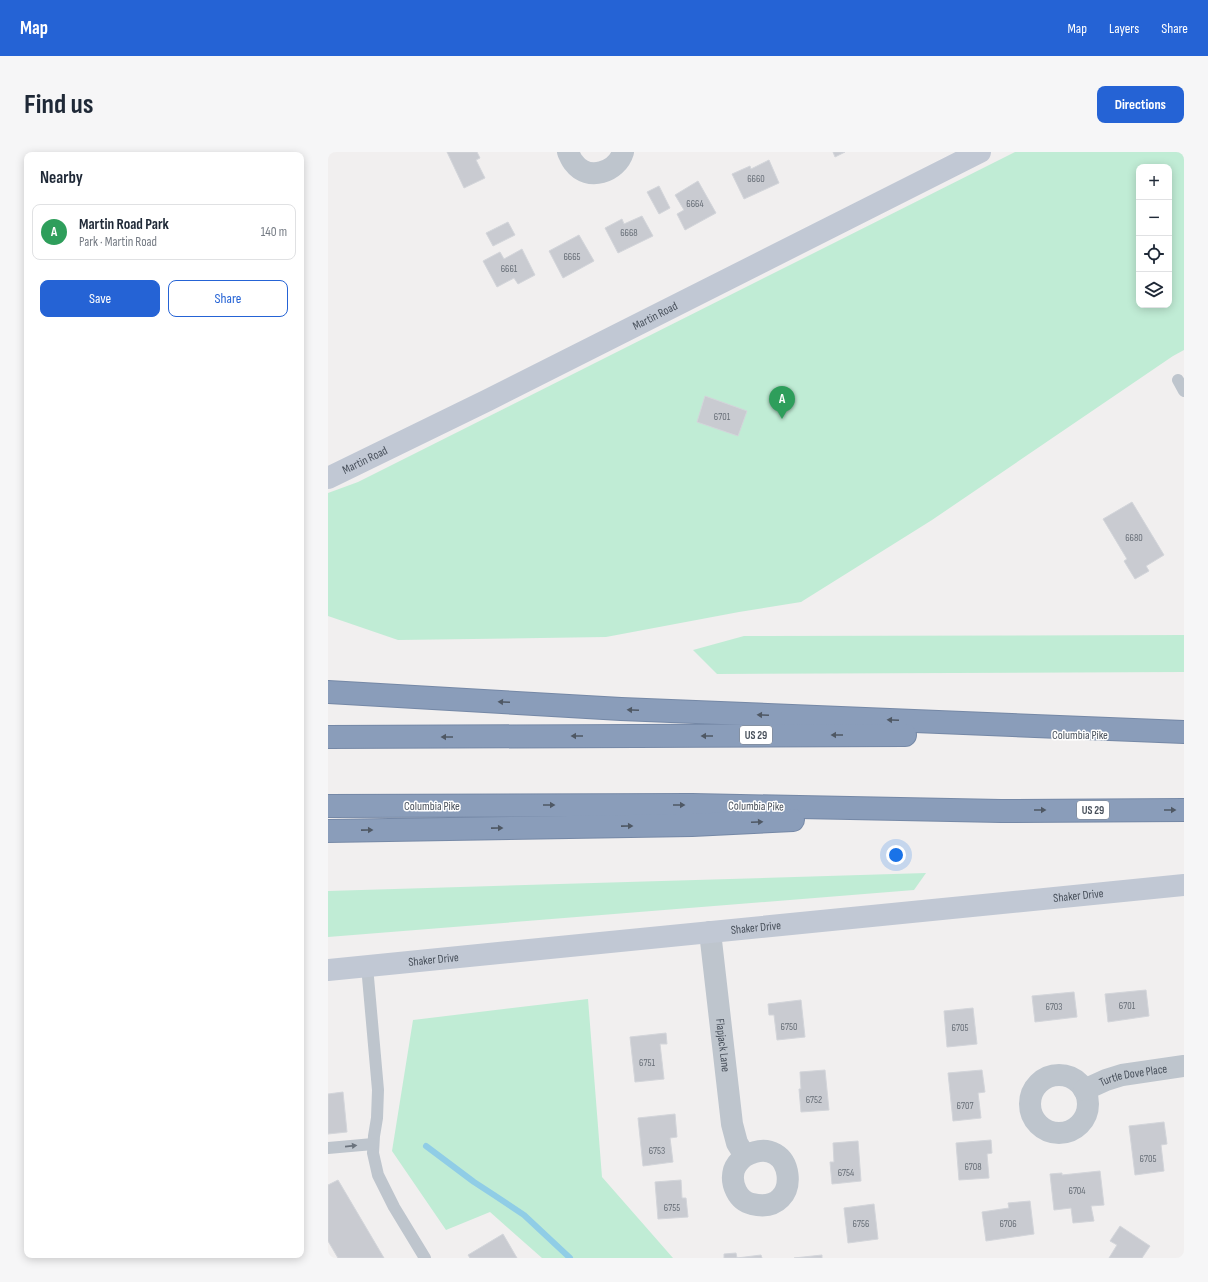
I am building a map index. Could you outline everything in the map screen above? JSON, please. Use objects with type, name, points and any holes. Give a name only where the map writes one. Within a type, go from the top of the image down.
[{"type":"highway","points":[[328,692],[621,710],[1184,733]]},
{"type":"highway","name":"Columbia Pike","points":[[328,737],[1184,733]]},
{"type":"highway","name":"Columbia Pike","points":[[328,806],[692,805],[1001,811],[1184,810]]},
{"type":"highway","points":[[328,831],[692,825],[1001,811]]},
{"type":"street","points":[[568,152],[574,164],[584,171],[596,173],[608,170],[618,162],[623,152]]},
{"type":"street","name":"Martin Road","points":[[328,478],[488,400],[980,152]]},
{"type":"street","name":"Shaker Drive","points":[[328,970],[1184,885]]},
{"type":"street","name":"Flapjack Lane","points":[[710,932],[732,1124],[738,1143],[745,1156]]},
{"type":"street","name":"Turtle Dove Place","points":[[1084,1090],[1106,1080],[1122,1075],[1184,1066]]},
{"type":"lane","points":[[367,966],[378,1090],[377,1118],[373,1153],[378,1175],[394,1207],[425,1258]]},
{"type":"lane","points":[[328,1148],[373,1144]]},
{"type":"green space","points":[[1015,152],[1184,152],[1184,350],[932,520],[801,602],[606,637],[398,640],[328,616],[328,493],[358,482]]},
{"type":"green space","points":[[1184,635],[1184,672],[717,674],[693,650],[744,636]]},
{"type":"green space","points":[[926,873],[914,890],[328,937],[328,891]]},
{"type":"green space","points":[[588,999],[602,1177],[673,1258],[542,1258],[490,1212],[446,1230],[392,1151],[413,1020]]},
{"type":"building","points":[[447,152],[477,152],[480,158],[476,160],[485,178],[464,188]]},
{"type":"building","points":[[833,152],[845,152],[835,157]]},
{"type":"building","points":[[769,160],[779,183],[744,199],[732,174],[750,166],[751,169]]},
{"type":"building","points":[[698,181],[716,213],[685,230],[677,214],[684,210],[675,195]]},
{"type":"building","points":[[659,186],[670,208],[659,214],[647,192]]},
{"type":"building","points":[[642,216],[653,236],[618,253],[605,228],[622,219],[624,224]]},
{"type":"building","points":[[508,222],[515,235],[493,246],[486,233]]},
{"type":"building","points":[[579,235],[594,261],[563,278],[549,251]]},
{"type":"building","points":[[522,249],[535,275],[518,284],[514,278],[497,287],[483,261],[500,252],[504,259]]},
{"type":"building","points":[[705,396],[747,411],[738,436],[697,422]]},
{"type":"building","points":[[1132,502],[1164,555],[1146,566],[1149,571],[1135,579],[1124,561],[1127,559],[1103,519]]},
{"type":"building","points":[[1146,990],[1149,1016],[1108,1022],[1105,994]]},
{"type":"building","points":[[1074,992],[1077,1017],[1035,1022],[1032,996]]},
{"type":"building","points":[[801,1000],[805,1037],[777,1040],[774,1015],[769,1015],[768,1004]]},
{"type":"building","points":[[973,1008],[977,1044],[947,1047],[944,1011]]},
{"type":"building","points":[[666,1033],[667,1044],[660,1044],[664,1079],[635,1082],[630,1037]]},
{"type":"building","points":[[825,1070],[829,1110],[801,1112],[799,1089],[801,1089],[800,1072]]},
{"type":"building","points":[[982,1070],[985,1092],[978,1093],[981,1118],[953,1121],[948,1073]]},
{"type":"building","points":[[343,1092],[347,1132],[328,1134],[328,1094]]},
{"type":"building","points":[[675,1114],[677,1137],[670,1138],[673,1162],[643,1166],[638,1118]]},
{"type":"building","points":[[1164,1122],[1167,1144],[1161,1145],[1164,1171],[1135,1175],[1129,1126]]},
{"type":"building","points":[[991,1140],[992,1153],[987,1154],[989,1178],[959,1180],[956,1143]]},
{"type":"building","points":[[858,1141],[861,1181],[832,1184],[830,1162],[834,1162],[833,1143]]},
{"type":"building","points":[[1100,1171],[1104,1205],[1091,1206],[1094,1221],[1073,1223],[1071,1208],[1054,1210],[1050,1174],[1062,1173],[1062,1175]]},
{"type":"building","points":[[338,1180],[384,1258],[338,1258],[328,1241],[328,1185]]},
{"type":"building","points":[[681,1180],[682,1198],[686,1198],[688,1217],[658,1219],[655,1182]]},
{"type":"building","points":[[1030,1201],[1034,1234],[986,1241],[982,1212],[1009,1208],[1008,1203]]},
{"type":"building","points":[[874,1204],[878,1239],[848,1243],[844,1208]]},
{"type":"building","points":[[1120,1226],[1150,1246],[1142,1258],[1109,1258],[1117,1245],[1110,1241]]},
{"type":"building","points":[[503,1234],[517,1258],[470,1258],[468,1255]]},
{"type":"building","points":[[736,1253],[737,1258],[724,1258],[724,1254]]},
{"type":"building","points":[[761,1255],[762,1258],[737,1258]]},
{"type":"building","points":[[822,1255],[822,1258],[794,1258]]},
{"type":"waterway","points":[[426,1146],[474,1182],[524,1215],[570,1258]]},
{"type":"place","name":"Martin Road Park","points":[[782,419]]}]
